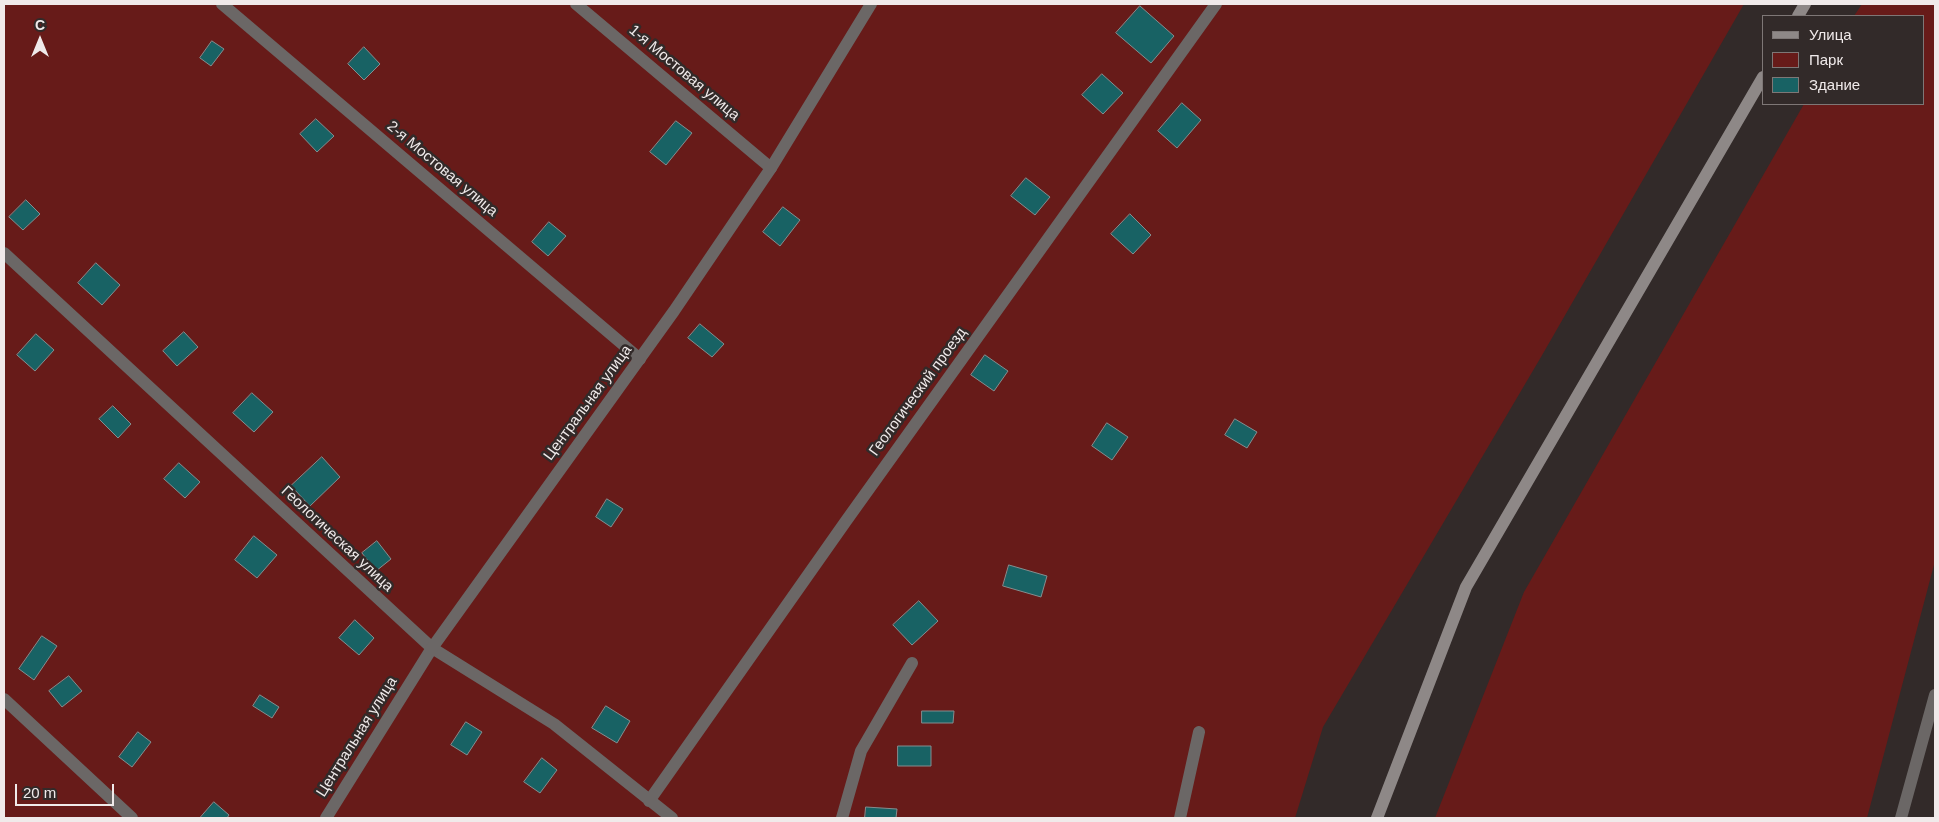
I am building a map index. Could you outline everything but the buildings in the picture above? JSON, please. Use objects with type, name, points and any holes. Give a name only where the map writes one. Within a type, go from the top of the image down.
[{"type":"main road","points":[[1799,15],[1805,4]]},
{"type":"main road","points":[[1377,818],[1466,587],[1762,79]]},
{"type":"street","name":"2-я Мостовая улица","points":[[222,4],[640,359]]},
{"type":"street","name":"1-я Мостовая улица","points":[[576,4],[772,168]]},
{"type":"street","name":"Центральная улица","points":[[326,818],[432,648],[640,359],[772,168],[871,4]]},
{"type":"street","name":"Геологический проезд","points":[[650,801],[846,521],[1216,4]]},
{"type":"street","name":"Геологическая улица","points":[[4,253],[432,648],[554,724],[672,818]]},
{"type":"street","points":[[842,818],[861,751],[912,663]]},
{"type":"street","points":[[1901,818],[1932,722],[1935,695]]},
{"type":"street","points":[[4,699],[132,818]]},
{"type":"street","points":[[1180,818],[1199,732]]},
{"type":"green space","points":[[4,4],[1744,4],[1541,357],[1323,727],[1295,818],[4,818]]},
{"type":"green space","points":[[1862,4],[1935,4],[1935,561],[1867,818],[1435,818],[1524,592],[1803,105],[1924,105],[1924,15],[1855,15]]}]
